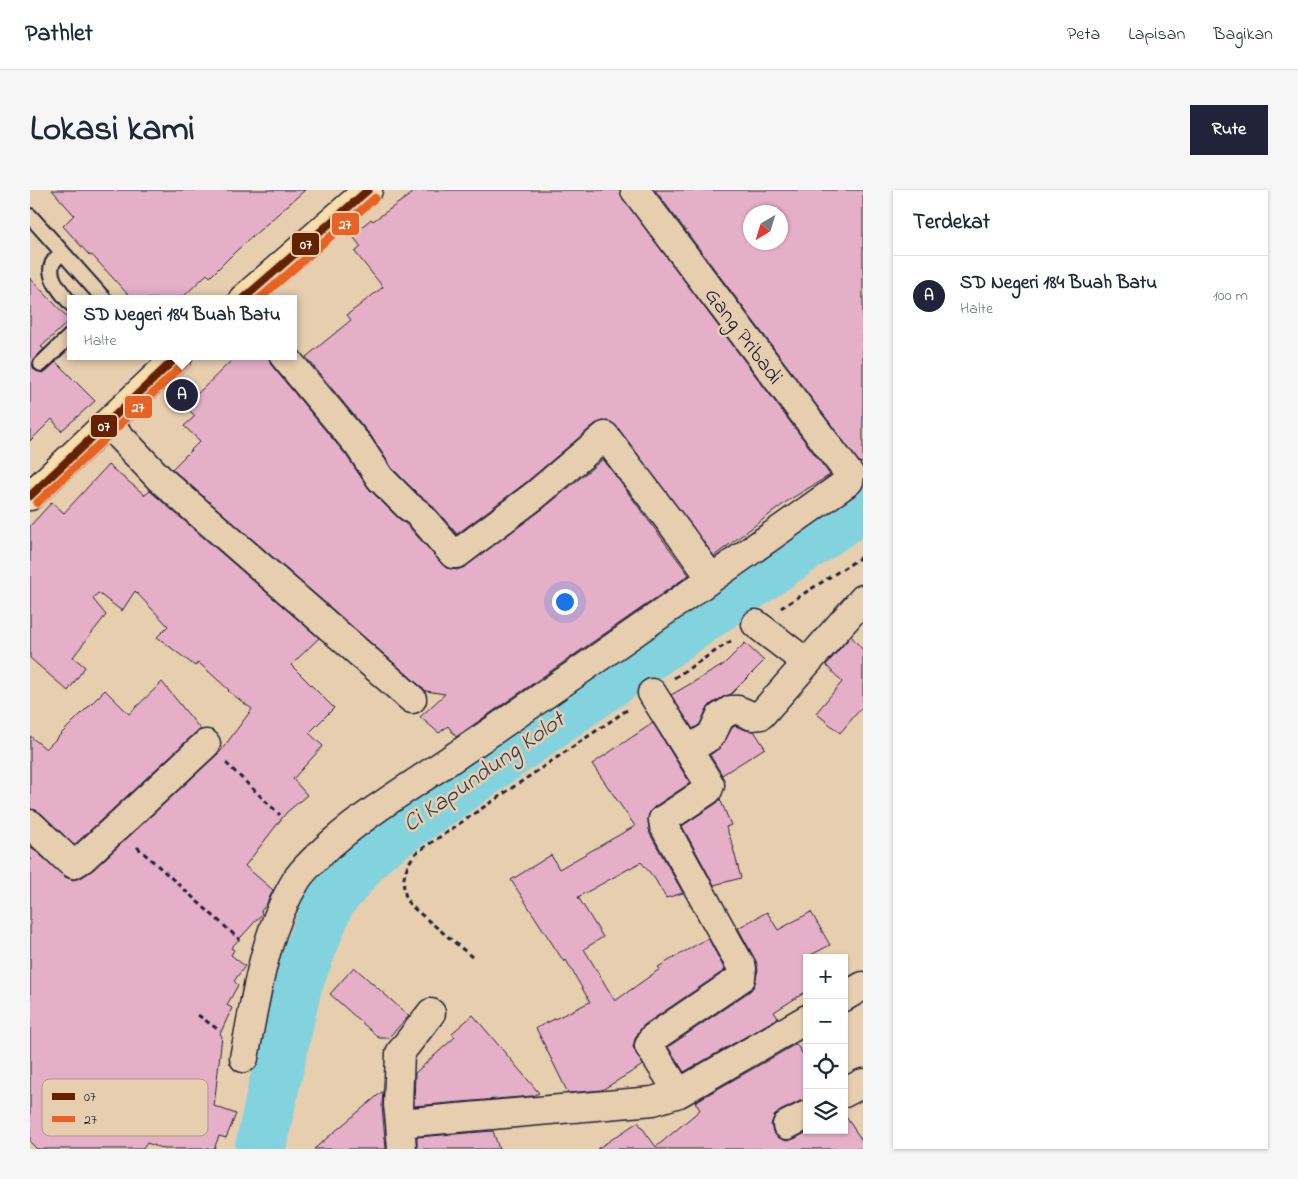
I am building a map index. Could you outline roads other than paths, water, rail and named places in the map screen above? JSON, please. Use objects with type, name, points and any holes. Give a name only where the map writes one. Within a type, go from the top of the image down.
[{"type":"main road","points":[[248,295],[368,190]]},
{"type":"main road","points":[[30,496],[107,423],[166,360]]},
{"type":"street","name":"Gang Pribadi","points":[[635,190],[850,475],[849,481],[711,578]]},
{"type":"street","points":[[244,1058],[268,943],[279,915],[298,878],[316,858],[345,832],[387,801],[461,753],[711,578],[606,436],[512,514],[457,554],[454,554],[419,514],[408,506],[380,478],[359,446],[287,360]]},
{"type":"street","points":[[107,423],[166,484],[412,699]]},
{"type":"street","points":[[688,750],[709,737],[720,717],[731,710],[738,710],[752,716],[761,714],[863,599]]},
{"type":"street","points":[[756,624],[807,663]]},
{"type":"street","points":[[652,693],[710,788],[663,820],[664,826],[742,968],[741,978],[652,1038],[649,1046],[679,1093]]},
{"type":"street","points":[[30,824],[74,864],[82,860],[206,744]]},
{"type":"street","points":[[431,1012],[400,1053],[398,1105],[401,1136],[653,1101],[679,1093],[803,1021]]},
{"type":"street","points":[[848,1091],[863,1083]]},
{"type":"lane","points":[[30,216],[100,295]]},
{"type":"lane","points":[[62,252],[51,266],[52,274],[60,291],[67,299]]},
{"type":"lane","points":[[41,364],[67,339]]},
{"type":"waterway","name":"Ci Kapundung Kolot","points":[[260,1149],[297,984],[329,902],[374,848],[848,516],[863,511]]},
{"type":"place","name":"SD Negeri 184 Buah Batu","points":[[182,395]]}]
